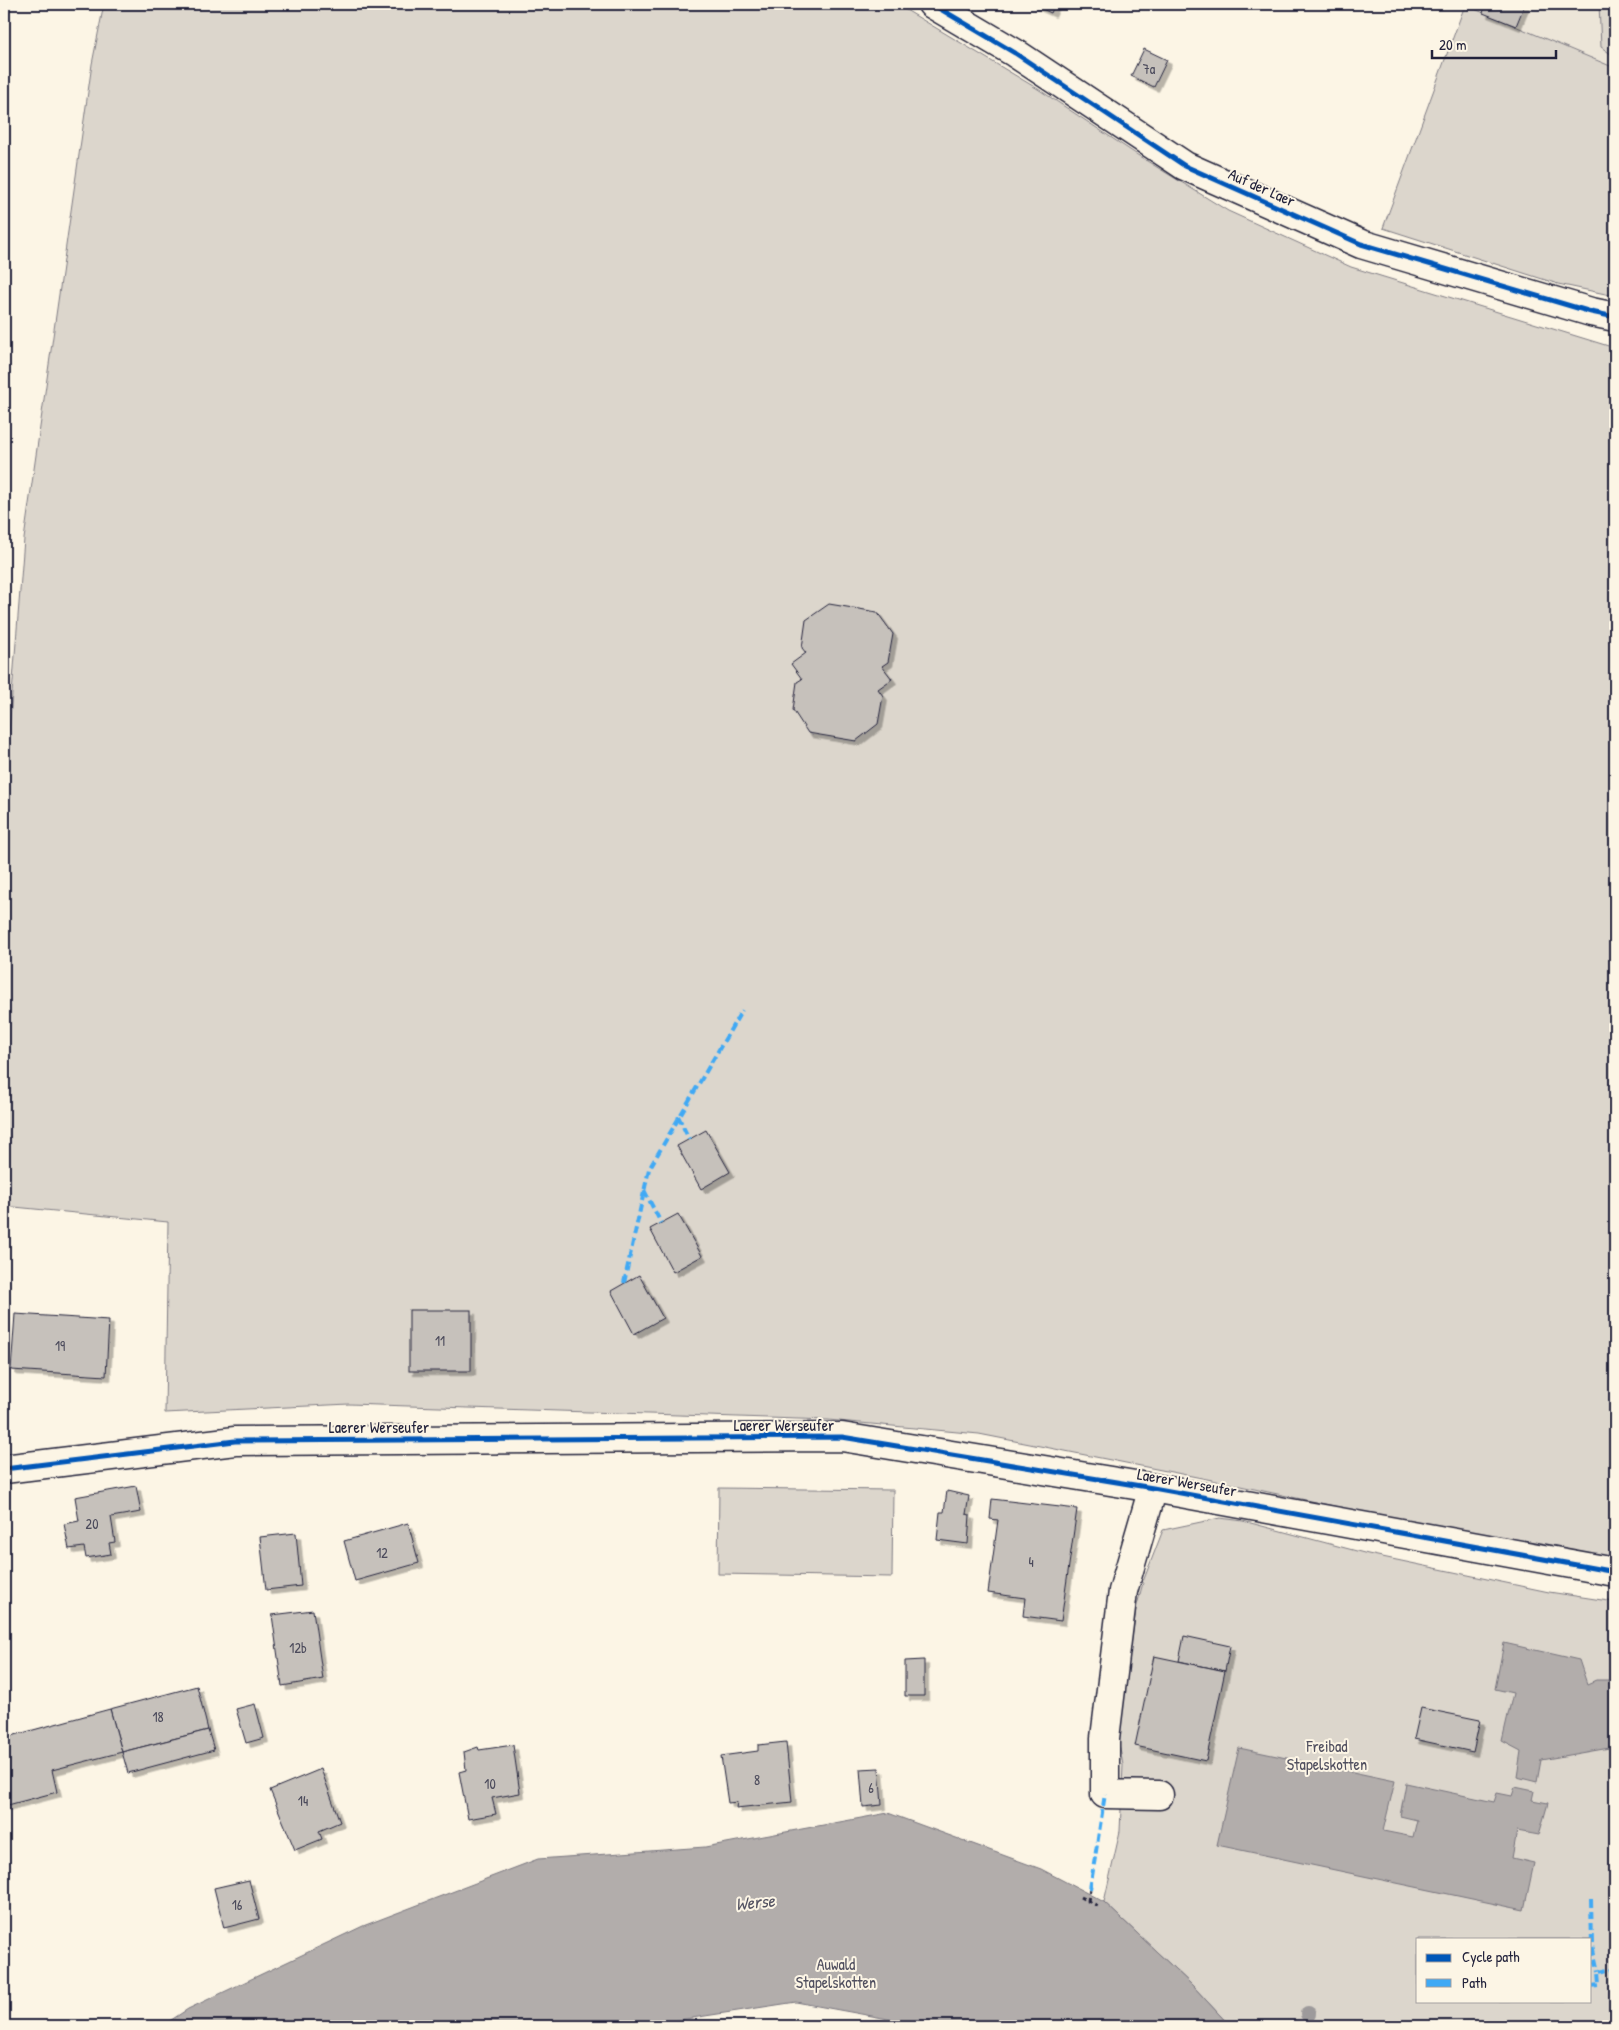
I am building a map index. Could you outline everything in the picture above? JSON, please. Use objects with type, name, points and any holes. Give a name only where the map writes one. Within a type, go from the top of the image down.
[{"type":"street","name":"Auf der Laer","points":[[932,4],[1016,53],[1185,166],[1361,244],[1591,312],[1615,317]]},
{"type":"street","name":"Laerer Werseufer","points":[[4,1469],[235,1441],[842,1437],[1154,1488],[1615,1572]]},
{"type":"street","points":[[1154,1488],[1123,1591],[1105,1738],[1105,1794],[1159,1795]]},
{"type":"path","points":[[1088,1901],[1090,1889]]},
{"type":"path","points":[[1080,1897],[1100,1907]]},
{"type":"shaded area","points":[[1466,4],[1615,4],[1615,68],[1483,13]]},
{"type":"green space","points":[[104,4],[896,4],[1038,89],[1139,156],[1228,211],[1351,267],[1615,348],[1615,1560],[1474,1536],[1217,1481],[979,1434],[828,1420],[349,1404],[165,1413],[168,1222],[4,1206],[4,797],[24,539],[92,64]]},
{"type":"green space","points":[[1599,4],[1615,4],[1615,57],[1601,47]]},
{"type":"green space","points":[[1465,5],[1615,68],[1615,296],[1558,284],[1383,228]]},
{"type":"green space","points":[[719,1488],[893,1490],[892,1577],[718,1574]]},
{"type":"green space","name":"Freibad Stapelskotten","points":[[1220,1518],[1243,1521],[1368,1554],[1549,1592],[1615,1602],[1615,2026],[1230,2026],[1193,1986],[1104,1902],[1120,1831],[1123,1765],[1118,1738],[1136,1609],[1144,1579],[1163,1530]]},
{"type":"water","points":[[1504,1643],[1579,1660],[1587,1684],[1596,1680],[1615,1680],[1615,1747],[1541,1760],[1537,1782],[1517,1777],[1521,1751],[1502,1741],[1513,1693],[1495,1689]]},
{"type":"water","points":[[1239,1748],[1395,1781],[1383,1831],[1413,1837],[1417,1820],[1400,1816],[1406,1783],[1494,1802],[1497,1793],[1512,1796],[1515,1787],[1534,1791],[1532,1800],[1548,1803],[1539,1835],[1517,1831],[1512,1858],[1534,1863],[1524,1910],[1217,1845]]},
{"type":"water","name":"Werse","points":[[888,1813],[1041,1869],[1104,1902],[1193,1986],[1230,2026],[908,2026],[899,2021],[796,2002],[640,2026],[162,2026],[188,2009],[363,1926],[538,1859],[705,1847]]},
{"type":"building","points":[[1031,4],[1055,4],[1051,13]]},
{"type":"building","points":[[1486,4],[1525,4],[1516,26],[1483,13]]},
{"type":"building","points":[[1144,49],[1167,60],[1154,87],[1131,76]]},
{"type":"building","points":[[829,604],[877,612],[893,634],[888,662],[882,666],[892,679],[878,689],[883,696],[878,724],[856,741],[808,733],[793,710],[797,682],[802,679],[791,664],[806,653],[802,648],[806,620]]},
{"type":"building","points":[[706,1130],[730,1172],[701,1189],[677,1146]]},
{"type":"building","points":[[678,1214],[702,1256],[673,1272],[650,1229]]},
{"type":"building","points":[[639,1275],[663,1318],[634,1334],[611,1291]]},
{"type":"building","points":[[409,1310],[471,1310],[471,1371],[409,1371]]},
{"type":"building","points":[[15,1314],[109,1320],[106,1376],[11,1370]]},
{"type":"building","points":[[136,1486],[141,1512],[111,1517],[115,1542],[109,1543],[111,1554],[86,1558],[84,1547],[69,1549],[64,1524],[79,1521],[75,1497]]},
{"type":"building","points":[[947,1491],[969,1496],[966,1514],[970,1515],[968,1544],[937,1540],[940,1512],[944,1512]]},
{"type":"building","points":[[992,1499],[1077,1509],[1061,1621],[1023,1616],[1025,1598],[988,1593],[998,1520],[990,1519]]},
{"type":"building","points":[[408,1523],[419,1563],[355,1581],[344,1541]]},
{"type":"building","points":[[296,1533],[301,1586],[266,1590],[260,1537]]},
{"type":"building","points":[[313,1610],[323,1679],[282,1686],[272,1615]]},
{"type":"building","points":[[1184,1636],[1230,1646],[1225,1671],[1179,1661]]},
{"type":"building","points":[[1154,1656],[1225,1671],[1206,1761],[1135,1746]]},
{"type":"building","points":[[924,1660],[924,1696],[905,1696],[905,1661]]},
{"type":"building","points":[[197,1686],[208,1730],[122,1752],[110,1709]]},
{"type":"building","points":[[255,1704],[264,1738],[246,1743],[236,1709]]},
{"type":"building","points":[[1421,1708],[1480,1720],[1473,1752],[1414,1739]]},
{"type":"building","points":[[110,1709],[122,1752],[52,1770],[57,1792],[4,1806],[4,1738]]},
{"type":"building","points":[[208,1730],[214,1750],[128,1773],[122,1752]]},
{"type":"building","points":[[786,1742],[792,1802],[736,1808],[737,1802],[728,1803],[721,1756],[758,1751],[758,1745]]},
{"type":"building","points":[[513,1745],[520,1793],[492,1798],[496,1814],[468,1819],[459,1772],[466,1770],[464,1752],[478,1747],[479,1750]]},
{"type":"building","points":[[879,1768],[882,1805],[863,1807],[860,1769]]},
{"type":"building","points":[[321,1769],[340,1822],[319,1831],[322,1839],[295,1850],[270,1790]]},
{"type":"building","points":[[249,1880],[259,1919],[224,1928],[214,1888]]},
{"type":"marked path","points":[[624,1283],[649,1169],[742,1010]]},
{"type":"marked path","points":[[678,1116],[689,1139]]},
{"type":"marked path","points":[[644,1190],[661,1223]]},
{"type":"marked path","points":[[1090,1889],[1105,1794]]},
{"type":"marked path","points":[[1591,1899],[1592,1938]]},
{"type":"marked path","points":[[1592,1945],[1598,1972]]},
{"type":"marked path","points":[[1592,1986],[1599,1985],[1598,1972],[1615,1969]]},
{"type":"cycle path","points":[[932,4],[1015,53],[1185,166],[1361,244],[1591,312],[1615,317]]},
{"type":"cycle path","points":[[4,1469],[235,1441],[842,1437],[1153,1488],[1615,1572]]},
{"type":"park label","name":"Auwald Stapelskotten","points":[[836,1973]]}]
